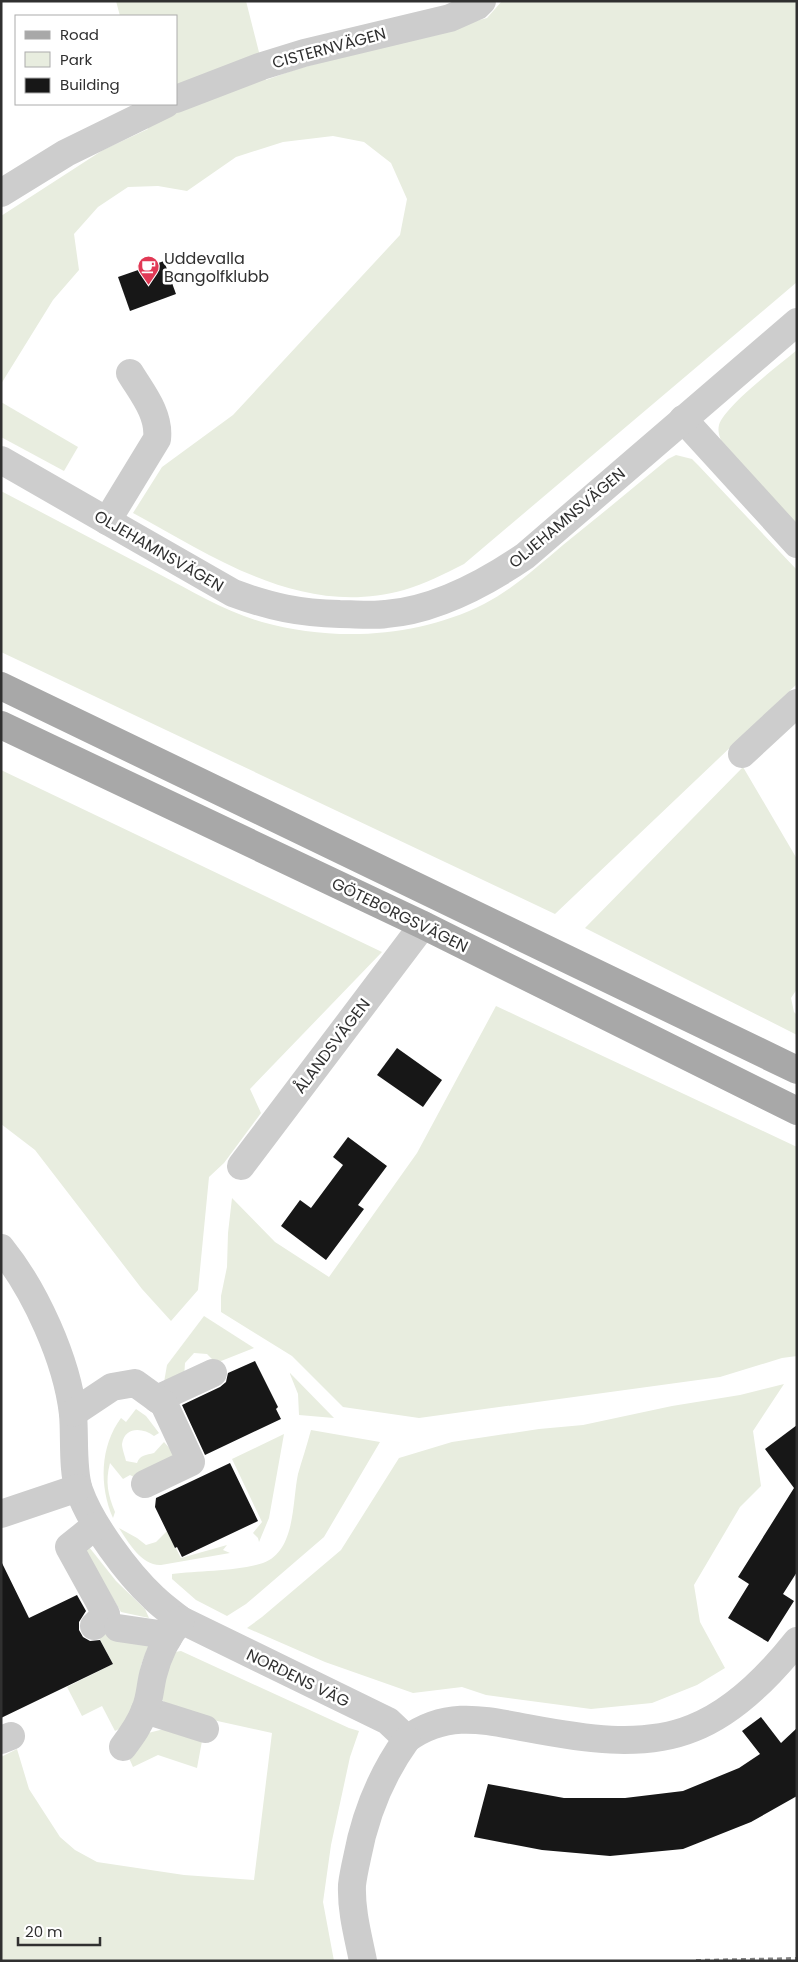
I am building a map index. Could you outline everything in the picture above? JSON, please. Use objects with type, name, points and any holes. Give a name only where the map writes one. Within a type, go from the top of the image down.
[{"type":"main road","name":"GÖTEBORGSVÄGEN","points":[[1,686],[797,1070]]},
{"type":"main road","name":"GÖTEBORGSVÄGEN","points":[[1,726],[423,925],[797,1111]]},
{"type":"street","name":"CISTERNVÄGEN","points":[[178,98],[262,66],[450,18],[477,6],[482,1]]},
{"type":"street","points":[[1,193],[66,153],[164,105]]},
{"type":"street","name":"OLJEHAMNSVÄGEN","points":[[1,460],[233,593],[266,605],[295,611],[385,614],[412,610],[479,585],[524,556],[797,322]]},
{"type":"street","points":[[107,521],[157,439],[158,431],[154,416],[130,373]]},
{"type":"street","points":[[683,420],[797,544]]},
{"type":"street","points":[[742,754],[797,703]]},
{"type":"street","name":"ÅLANDSVÄGEN","points":[[241,1166],[423,925]]},
{"type":"street","name":"NORDENS VÄG","points":[[1,1248],[34,1296],[64,1374],[73,1413],[78,1488],[95,1526],[154,1598],[174,1629],[388,1721],[407,1739]]},
{"type":"street","points":[[158,1399],[213,1373]]},
{"type":"street","points":[[73,1413],[116,1378],[135,1383],[164,1404],[191,1462],[145,1484]]},
{"type":"street","points":[[1,1514],[78,1488]]},
{"type":"street","points":[[95,1526],[69,1547],[106,1614],[106,1627],[160,1634],[174,1629]]},
{"type":"street","points":[[123,1747],[136,1730],[146,1710],[156,1663],[174,1629]]},
{"type":"street","points":[[362,1956],[354,1918],[352,1884],[361,1837],[376,1792],[391,1762],[407,1739],[422,1728],[437,1723],[464,1719],[488,1721],[566,1735],[605,1738],[641,1739],[677,1733],[716,1717],[741,1699],[785,1656],[797,1640]]},
{"type":"street","points":[[146,1710],[205,1729]]},
{"type":"green space","points":[[116,1],[246,1],[266,80],[297,69],[487,18],[502,1],[797,1],[797,282],[464,564],[412,588],[367,597],[331,596],[296,590],[262,579],[229,565],[133,513],[162,467],[233,415],[400,235],[407,199],[391,163],[364,142],[333,136],[283,142],[236,157],[187,191],[158,186],[128,187],[98,207],[74,234],[79,270],[53,300],[1,384],[1,216],[103,150],[148,129],[142,105],[178,105],[178,15],[120,15]]},
{"type":"green space","points":[[797,350],[797,524],[724,447],[719,425],[731,407]]},
{"type":"green space","points":[[1,402],[78,447],[64,471],[1,437]]},
{"type":"green space","points":[[676,455],[692,459],[797,570],[797,684],[555,914],[1,652],[1,491],[235,613],[289,628],[346,634],[374,633],[403,630],[431,624],[458,615],[495,598],[525,577],[668,459]]},
{"type":"green space","points":[[743,767],[797,859],[797,989],[791,998],[794,1012],[797,1015],[797,1035],[585,928]]},
{"type":"green space","points":[[1,770],[382,952],[250,1089],[261,1113],[224,1163],[209,1177],[198,1290],[171,1321],[142,1289],[35,1150],[1,1124]]},
{"type":"green space","points":[[496,1006],[797,1147],[797,1356],[782,1358],[720,1377],[419,1418],[343,1407],[292,1356],[221,1312],[221,1296],[227,1267],[232,1198],[275,1242],[329,1277],[417,1153]]},
{"type":"green space","points":[[204,1316],[254,1348],[216,1363],[207,1354],[194,1353],[185,1363],[184,1378],[163,1388],[167,1365]]},
{"type":"green space","points":[[290,1373],[334,1418],[299,1415],[298,1394]]},
{"type":"green space","points":[[784,1384],[753,1431],[761,1486],[740,1507],[694,1585],[700,1622],[725,1668],[697,1685],[652,1703],[591,1709],[486,1695],[462,1687],[413,1693],[325,1662],[247,1628],[341,1550],[399,1458],[452,1442],[539,1429],[583,1425],[672,1406],[740,1395]]},
{"type":"green space","points":[[136,1409],[146,1416],[159,1433],[154,1436],[145,1431],[135,1430],[127,1434],[122,1444],[126,1461],[137,1463],[142,1457],[154,1453],[164,1442],[173,1452],[175,1459],[136,1478],[130,1475],[123,1479],[110,1463],[108,1482],[109,1494],[115,1512],[113,1518],[105,1493],[104,1466],[106,1454],[114,1429],[121,1418],[126,1422]]},
{"type":"green space","points":[[311,1430],[380,1442],[324,1537],[246,1604],[227,1616],[196,1600],[172,1579],[172,1574],[254,1566],[274,1557],[282,1548],[291,1524],[298,1474]]},
{"type":"green space","points":[[284,1434],[269,1518],[259,1542],[253,1533],[262,1522],[232,1459]]},
{"type":"green space","points":[[119,1528],[146,1545],[156,1542],[167,1531],[181,1558],[227,1545],[223,1550],[230,1553],[161,1565],[154,1564],[148,1562],[136,1552]]},
{"type":"green space","points":[[89,1547],[116,1581],[145,1609],[149,1618],[121,1612],[85,1551]]},
{"type":"green space","points":[[97,1634],[135,1635],[151,1640],[141,1665],[139,1690],[127,1725],[115,1731],[102,1706],[82,1716],[67,1687],[113,1664]]},
{"type":"green space","points":[[181,1651],[359,1731],[350,1757],[331,1845],[323,1902],[334,1961],[1,1961],[1,1757],[17,1749],[29,1789],[60,1837],[75,1850],[97,1862],[184,1875],[254,1880],[272,1733],[181,1713],[161,1699],[162,1683],[175,1652]]},
{"type":"green space","points":[[164,1729],[202,1741],[197,1768],[158,1755],[133,1767],[129,1758],[148,1733]]},
{"type":"building","points":[[164,261],[176,294],[130,311],[118,277]]},
{"type":"building","points":[[397,1048],[442,1080],[423,1107],[377,1075]]},
{"type":"building","points":[[348,1137],[387,1166],[358,1205],[364,1209],[326,1260],[281,1226],[300,1200],[311,1208],[343,1165],[333,1157]]},
{"type":"building","points":[[255,1361],[278,1407],[276,1409],[281,1419],[205,1455],[182,1405],[220,1387],[226,1382],[228,1373]]},
{"type":"building","points":[[797,1425],[797,1572],[783,1594],[794,1601],[768,1642],[728,1618],[749,1584],[738,1577],[794,1488],[765,1449]]},
{"type":"building","points":[[230,1463],[258,1521],[182,1557],[177,1547],[175,1548],[155,1507],[156,1498]]},
{"type":"building","points":[[1,1561],[29,1618],[77,1595],[86,1611],[79,1622],[79,1630],[83,1637],[90,1641],[100,1640],[113,1664],[1,1718]]},
{"type":"building","points":[[761,1717],[781,1743],[797,1728],[797,1796],[751,1822],[683,1849],[610,1856],[542,1850],[474,1837],[488,1784],[564,1798],[625,1798],[683,1791],[739,1768],[760,1754],[742,1731]]},
{"type":"railway","points":[[696,1961],[797,1959]]},
{"type":"place","name":"Uddevalla Bangolfklubb","points":[[148,286]]}]
